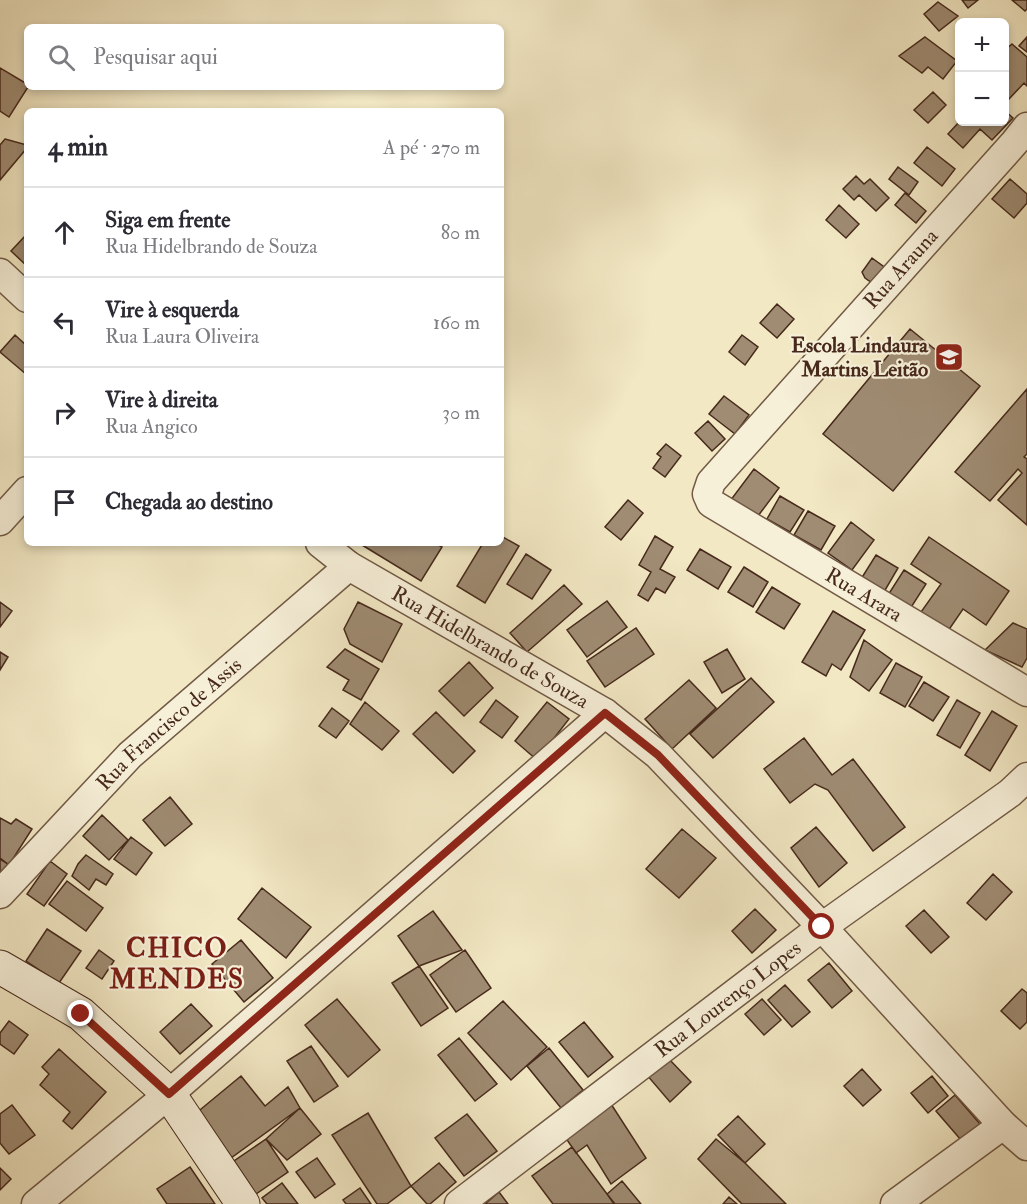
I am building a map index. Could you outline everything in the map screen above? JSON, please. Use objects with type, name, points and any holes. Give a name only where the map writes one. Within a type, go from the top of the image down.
[{"type":"street","name":"Rua Arauna","points":[[707,494],[711,482],[1023,141]]},
{"type":"street","points":[[0,273],[24,295]]},
{"type":"street","name":"Rua Arara","points":[[707,494],[711,503],[1027,692]]},
{"type":"street","points":[[0,521],[24,495]]},
{"type":"street","name":"Rua Hidelbrando de Souza","points":[[324,546],[349,566],[605,713],[658,755],[822,927],[1003,1125],[1027,1146]]},
{"type":"street","name":"Rua Francisco de Assis","points":[[0,894],[130,755],[349,566]]},
{"type":"street","points":[[36,1204],[169,1094],[605,713]]},
{"type":"street","name":"Rua Lourenço Lopes","points":[[459,1204],[822,927],[1021,792]]},
{"type":"street","points":[[0,967],[81,1014],[169,1094],[243,1204]]},
{"type":"street","points":[[895,1204],[1003,1125]]},
{"type":"building","points":[[962,0],[978,0],[968,8]]},
{"type":"building","points":[[1012,0],[1027,0],[1027,9],[1025,11]]},
{"type":"building","points":[[938,2],[958,16],[939,31],[924,14]]},
{"type":"building","points":[[925,37],[955,60],[955,64],[943,79],[928,67],[922,73],[899,56]]},
{"type":"building","points":[[1027,37],[1027,52],[1019,46]]},
{"type":"building","points":[[1012,44],[1027,57],[1027,86],[1024,83],[1009,99],[1009,72],[1009,47]]},
{"type":"building","points":[[0,68],[24,82],[24,90],[26,90],[9,117],[0,111]]},
{"type":"building","points":[[933,92],[946,105],[928,123],[914,110]]},
{"type":"building","points":[[955,126],[1005,126],[992,140],[980,129],[963,148],[948,134]]},
{"type":"building","points":[[5,139],[24,144],[24,152],[0,180],[0,145]]},
{"type":"building","points":[[927,147],[955,169],[942,186],[914,163]]},
{"type":"building","points":[[898,167],[918,182],[909,195],[889,179]]},
{"type":"building","points":[[856,176],[864,184],[870,179],[889,198],[876,211],[859,195],[854,200],[843,189]]},
{"type":"building","points":[[1010,179],[1027,194],[1027,203],[1014,218],[992,199]]},
{"type":"building","points":[[905,193],[926,211],[916,223],[895,205]]},
{"type":"building","points":[[839,205],[859,224],[846,238],[826,220]]},
{"type":"building","points":[[24,237],[24,263],[11,251]]},
{"type":"building","points":[[872,258],[887,269],[875,285],[865,278],[862,272]]},
{"type":"building","points":[[777,304],[794,319],[777,338],[760,323]]},
{"type":"building","points":[[910,329],[980,386],[893,491],[823,434]]},
{"type":"building","points":[[15,335],[24,343],[24,372],[0,352]]},
{"type":"building","points":[[742,335],[758,347],[745,365],[729,352]]},
{"type":"building","points":[[1027,389],[1027,454],[1024,457],[1027,459],[1027,525],[998,500],[1022,473],[1018,469],[990,501],[955,472]]},
{"type":"building","points":[[724,396],[749,415],[735,434],[709,414]]},
{"type":"building","points":[[708,421],[725,439],[712,451],[695,433]]},
{"type":"building","points":[[666,444],[681,456],[665,477],[653,468],[661,457],[657,454]]},
{"type":"building","points":[[754,469],[779,488],[755,520],[730,501]]},
{"type":"building","points":[[780,496],[804,510],[790,532],[767,519]]},
{"type":"building","points":[[628,500],[643,513],[621,540],[605,527]]},
{"type":"building","points":[[808,511],[835,526],[821,550],[794,535]]},
{"type":"building","points":[[851,522],[874,540],[852,570],[828,553]]},
{"type":"building","points":[[655,536],[673,547],[660,569],[675,577],[665,593],[656,588],[648,601],[638,595],[651,572],[639,565]]},
{"type":"building","points":[[929,537],[1009,591],[986,625],[963,609],[948,631],[921,612],[941,584],[911,564]]},
{"type":"building","points":[[504,538],[519,546],[485,603],[457,586],[481,546],[504,546]]},
{"type":"building","points":[[364,546],[442,547],[421,581]]},
{"type":"building","points":[[700,549],[731,567],[718,589],[687,570]]},
{"type":"building","points":[[526,554],[551,570],[532,599],[507,584]]},
{"type":"building","points":[[876,555],[898,568],[884,592],[861,579]]},
{"type":"building","points":[[744,567],[768,582],[753,607],[728,592]]},
{"type":"building","points":[[904,570],[926,584],[910,609],[888,595]]},
{"type":"building","points":[[564,585],[582,604],[527,652],[510,633]]},
{"type":"building","points":[[772,587],[800,604],[784,629],[756,612]]},
{"type":"building","points":[[607,601],[627,627],[587,657],[567,630]]},
{"type":"building","points":[[0,602],[12,611],[0,627]]},
{"type":"building","points":[[358,602],[402,624],[382,662],[350,644],[344,629]]},
{"type":"building","points":[[833,611],[865,630],[841,670],[832,664],[826,676],[802,662]]},
{"type":"building","points":[[1013,623],[1027,629],[1027,658],[1022,667],[985,650]]},
{"type":"building","points":[[636,628],[654,654],[605,687],[587,661]]},
{"type":"building","points":[[864,640],[892,660],[869,691],[850,677]]},
{"type":"building","points":[[345,649],[379,669],[361,700],[343,690],[349,680],[327,667]]},
{"type":"building","points":[[727,649],[745,679],[722,693],[704,662]]},
{"type":"building","points":[[0,652],[8,657],[0,670]]},
{"type":"building","points":[[469,662],[493,688],[464,716],[439,691]]},
{"type":"building","points":[[896,663],[922,677],[905,707],[880,693]]},
{"type":"building","points":[[751,678],[774,702],[713,758],[690,734]]},
{"type":"building","points":[[689,680],[716,708],[672,749],[645,719]]},
{"type":"building","points":[[924,682],[949,697],[933,721],[909,706]]},
{"type":"building","points":[[496,700],[518,717],[502,738],[480,722]]},
{"type":"building","points":[[957,700],[980,713],[960,748],[937,735]]},
{"type":"building","points":[[365,702],[399,731],[382,750],[350,724]]},
{"type":"building","points":[[547,702],[569,719],[537,760],[515,741]]},
{"type":"building","points":[[332,708],[349,721],[336,738],[319,726]]},
{"type":"building","points":[[992,711],[1017,726],[990,771],[965,755]]},
{"type":"building","points":[[436,712],[475,751],[453,773],[413,734]]},
{"type":"building","points":[[804,738],[832,775],[853,759],[905,827],[873,851],[828,790],[815,784],[790,803],[764,769]]},
{"type":"building","points":[[170,797],[192,824],[165,846],[143,820]]},
{"type":"building","points":[[102,815],[128,840],[109,860],[83,836]]},
{"type":"building","points":[[0,818],[11,824],[16,819],[32,829],[9,865],[0,858]]},
{"type":"building","points":[[816,827],[847,863],[819,887],[791,848]]},
{"type":"building","points":[[682,829],[716,858],[679,898],[646,869]]},
{"type":"building","points":[[131,837],[152,853],[136,875],[114,859]]},
{"type":"building","points":[[86,855],[113,874],[106,885],[96,879],[89,890],[72,876]]},
{"type":"building","points":[[0,859],[8,864],[0,876]]},
{"type":"building","points":[[50,861],[67,874],[44,906],[27,894]]},
{"type":"building","points":[[993,874],[1012,892],[986,920],[967,903]]},
{"type":"building","points":[[67,881],[103,908],[86,931],[49,904]]},
{"type":"building","points":[[262,888],[311,927],[286,958],[238,919]]},
{"type":"building","points":[[755,909],[776,930],[752,953],[732,931]]},
{"type":"building","points":[[924,910],[949,937],[931,953],[906,926]]},
{"type":"building","points":[[433,911],[462,950],[419,966],[398,936]]},
{"type":"building","points":[[47,929],[81,951],[59,983],[26,961]]},
{"type":"building","points":[[241,940],[273,978],[244,1002],[212,964]]},
{"type":"building","points":[[99,950],[114,961],[102,979],[86,968]]},
{"type":"building","points":[[465,950],[491,988],[456,1012],[430,975]]},
{"type":"building","points":[[829,963],[852,991],[832,1008],[808,980]]},
{"type":"building","points":[[419,966],[448,1008],[421,1026],[392,983]]},
{"type":"building","points":[[785,985],[810,1012],[792,1027],[768,1000]]},
{"type":"building","points":[[1022,989],[1027,993],[1027,1022],[1020,1029],[1001,1011]]},
{"type":"building","points":[[337,999],[380,1050],[348,1077],[305,1025]]},
{"type":"building","points":[[762,999],[781,1020],[764,1035],[745,1014]]},
{"type":"building","points":[[503,1001],[547,1047],[511,1080],[468,1033]]},
{"type":"building","points":[[191,1004],[212,1026],[180,1054],[160,1032]]},
{"type":"building","points":[[9,1021],[28,1035],[14,1054],[0,1044],[0,1033]]},
{"type":"building","points":[[584,1022],[613,1057],[588,1077],[559,1042]]},
{"type":"building","points":[[459,1038],[497,1084],[475,1101],[438,1055]]},
{"type":"building","points":[[311,1046],[338,1086],[314,1102],[287,1061]]},
{"type":"building","points":[[549,1048],[583,1090],[561,1108],[527,1066]]},
{"type":"building","points":[[59,1049],[106,1092],[72,1129],[63,1121],[70,1112],[40,1085],[49,1074],[42,1067]]},
{"type":"building","points":[[668,1058],[691,1082],[670,1102],[646,1074]]},
{"type":"building","points":[[862,1069],[881,1090],[863,1106],[844,1086]]},
{"type":"building","points":[[241,1076],[265,1106],[288,1087],[300,1108],[231,1158],[195,1114]]},
{"type":"building","points":[[932,1076],[948,1096],[928,1113],[911,1093]]},
{"type":"building","points":[[955,1095],[980,1124],[961,1140],[936,1111]]},
{"type":"building","points":[[611,1104],[646,1158],[611,1184],[587,1145],[576,1153],[565,1137]]},
{"type":"building","points":[[12,1105],[35,1135],[9,1154],[0,1143],[0,1114]]},
{"type":"building","points":[[300,1108],[321,1134],[287,1160],[266,1139]]},
{"type":"building","points":[[368,1113],[411,1186],[387,1204],[377,1204],[332,1135]]},
{"type":"building","points":[[467,1114],[497,1151],[464,1176],[435,1138]]},
{"type":"building","points":[[738,1116],[765,1144],[745,1163],[718,1135]]},
{"type":"building","points":[[266,1139],[288,1172],[256,1194],[234,1161]]},
{"type":"building","points":[[716,1139],[745,1163],[786,1204],[742,1204],[698,1159]]},
{"type":"building","points":[[572,1147],[614,1204],[553,1204],[532,1176]]},
{"type":"building","points":[[317,1158],[335,1184],[315,1198],[296,1172]]},
{"type":"building","points":[[439,1163],[456,1182],[430,1204],[427,1204],[411,1186]]},
{"type":"building","points":[[190,1167],[215,1204],[167,1204],[157,1189]]},
{"type":"building","points":[[0,1168],[11,1179],[0,1190]]},
{"type":"building","points":[[622,1181],[641,1204],[615,1204],[607,1194]]},
{"type":"building","points":[[282,1183],[298,1204],[267,1204],[262,1198]]},
{"type":"building","points":[[360,1188],[371,1204],[346,1204],[343,1200]]},
{"type":"building","points":[[499,1192],[508,1204],[485,1204]]},
{"type":"building","points":[[729,1197],[737,1204],[723,1204]]},
{"type":"place","name":"Escola Lindaura Martins Leitão","points":[[949,357]]},
{"type":"district","name":"CHICO MENDES","points":[[177,964]]},
{"type":"route","points":[[81,1014],[169,1094],[605,713],[658,755],[822,927]]}]
